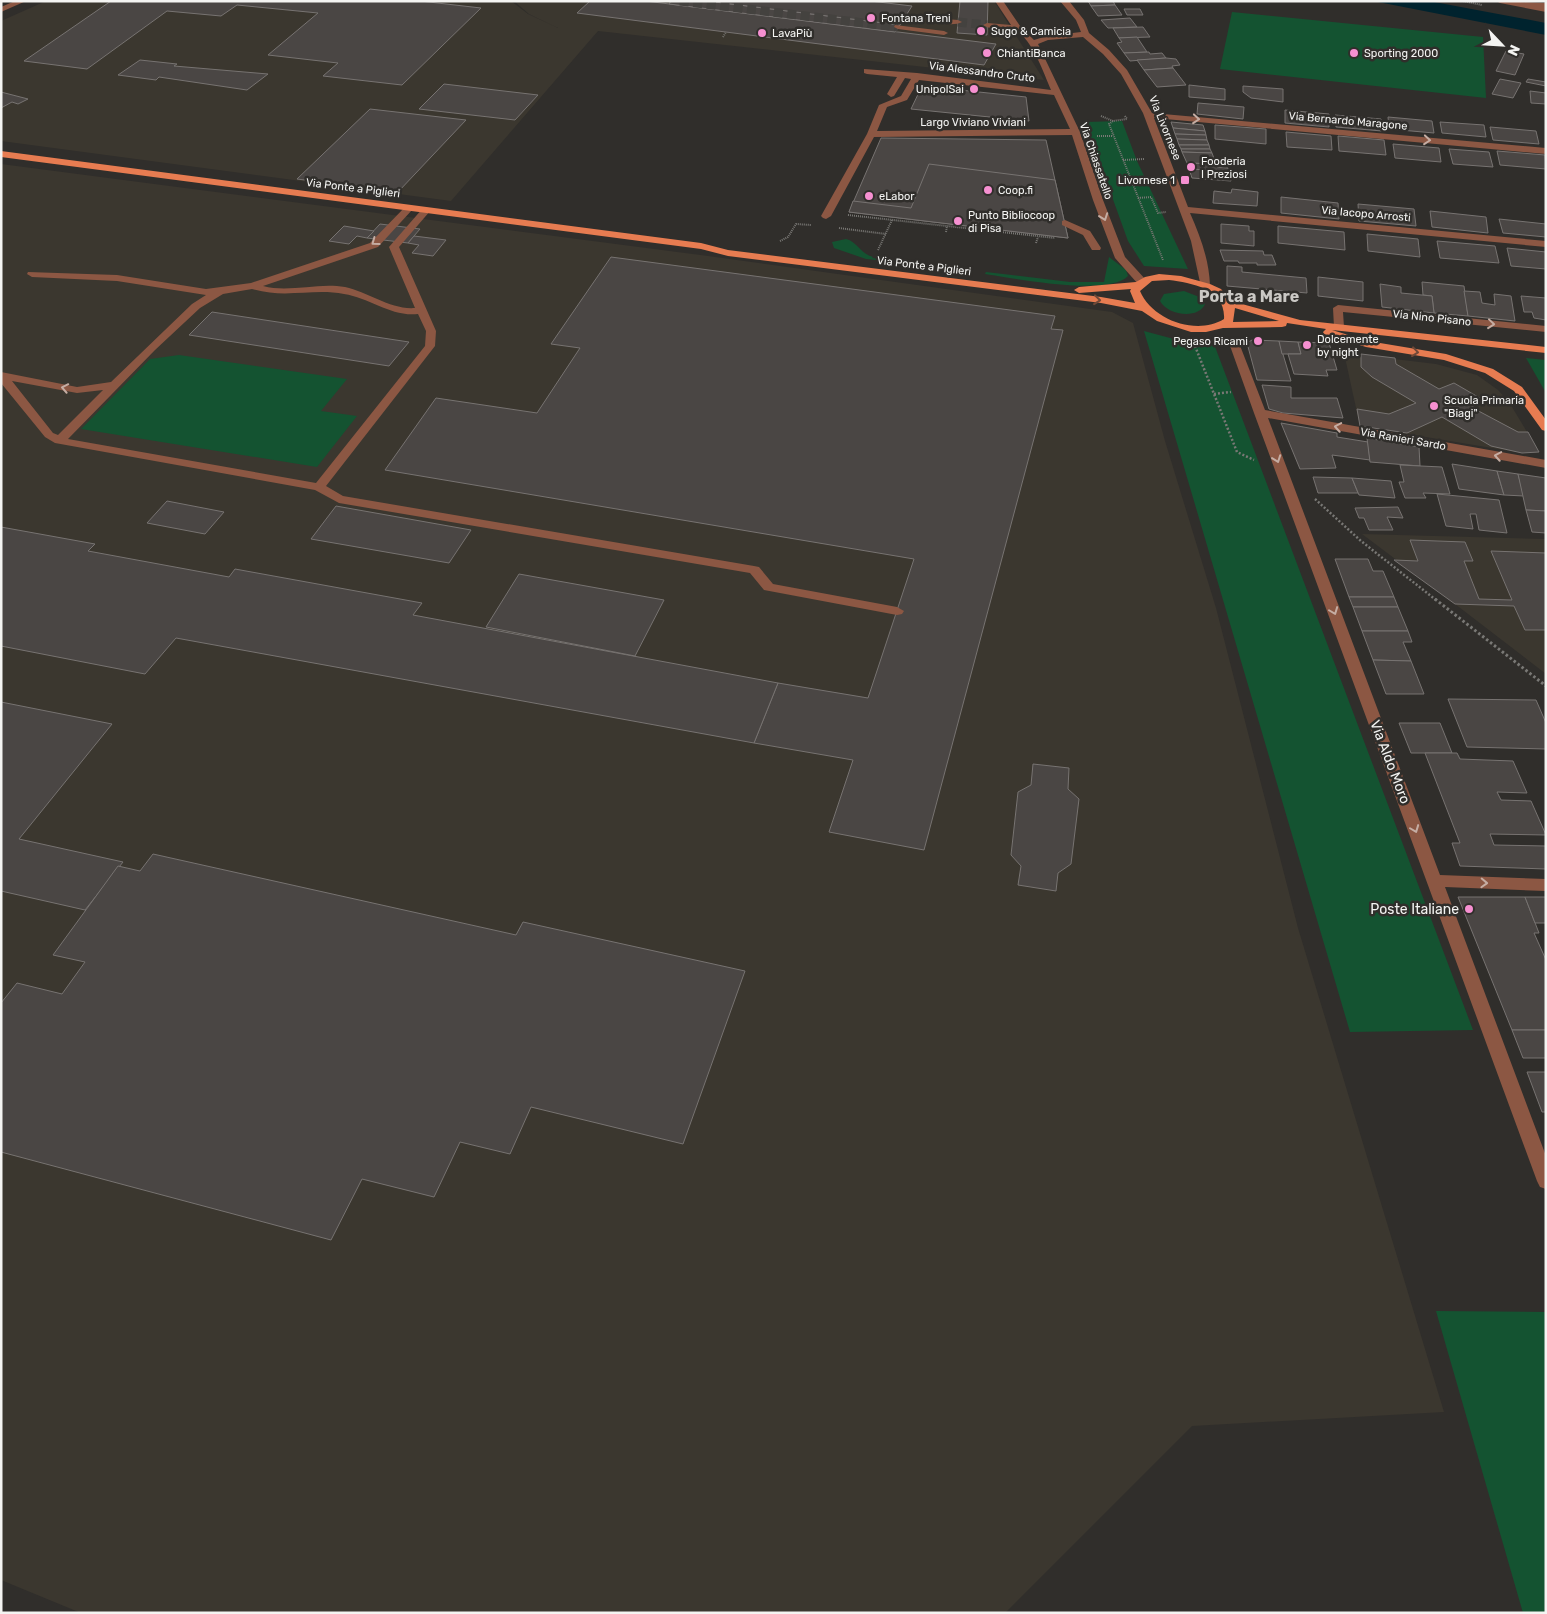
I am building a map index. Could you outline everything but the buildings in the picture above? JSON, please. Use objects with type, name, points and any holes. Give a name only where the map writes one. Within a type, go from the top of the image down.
[{"type":"main road","name":"Via Ponte a Piglieri","points":[[1,154],[701,246],[774,251],[1074,289],[1140,284],[1152,278],[1165,276],[1206,285]]},
{"type":"main road","name":"Via Ponte a Piglieri","points":[[701,246],[728,253],[1041,294],[1101,300],[1144,308]]},
{"type":"main road","points":[[1140,284],[1135,291],[1136,297],[1144,308]]},
{"type":"main road","points":[[1206,285],[1217,292],[1227,303],[1230,317],[1223,325]]},
{"type":"main road","name":"Via Nino Pisano","points":[[1227,303],[1303,324]]},
{"type":"main road","name":"Via Nino Pisano","points":[[1144,308],[1160,319],[1186,328],[1203,329],[1223,325],[1303,324],[1546,350]]},
{"type":"main road","points":[[1303,324],[1366,344],[1438,355],[1489,371],[1518,389],[1546,428]]},
{"type":"street","points":[[1,10],[22,1]]},
{"type":"street","name":"Via Chiassatello","points":[[998,1],[1018,28],[1033,43],[1058,92],[1076,132],[1098,200],[1120,258],[1140,284]]},
{"type":"street","name":"Via Livornese","points":[[1064,1],[1084,25],[1085,34],[1106,51],[1133,86],[1147,115],[1184,209],[1206,275],[1206,285]]},
{"type":"street","points":[[1500,1],[1546,10]]},
{"type":"street","points":[[1532,6],[1546,6]]},
{"type":"street","points":[[936,20],[958,22]]},
{"type":"street","points":[[987,25],[1018,28]]},
{"type":"street","points":[[898,28],[944,33]]},
{"type":"street","points":[[1033,43],[1047,38],[1085,34]]},
{"type":"street","name":"Via Alessandro Cruto","points":[[867,70],[1058,92]]},
{"type":"street","points":[[891,94],[903,75]]},
{"type":"street","points":[[827,214],[870,134],[883,105],[904,98],[917,76]]},
{"type":"street","name":"Via Bernardo Maragone","points":[[1147,115],[1546,151]]},
{"type":"street","name":"Largo Viviano Viviani","points":[[870,134],[1076,132]]},
{"type":"street","points":[[32,274],[93,276],[206,292],[253,286],[374,245],[409,208]]},
{"type":"street","name":"Via Iacopo Arrosti","points":[[1184,209],[1546,244]]},
{"type":"street","points":[[319,487],[430,346],[431,331],[394,247],[426,210]]},
{"type":"street","points":[[1065,223],[1084,231],[1092,247],[1116,247]]},
{"type":"street","points":[[253,286],[272,292],[342,290],[395,311],[423,310]]},
{"type":"street","points":[[59,441],[184,315],[220,291]]},
{"type":"street","name":"Via Nino Pisano","points":[[1338,327],[1338,308],[1546,330]]},
{"type":"street","name":"Via Aldo Moro","points":[[1234,343],[1546,1181]]},
{"type":"street","points":[[1,376],[77,390],[113,385]]},
{"type":"street","points":[[1,376],[49,436],[59,441],[319,487],[339,499],[754,570],[769,587],[897,611]]},
{"type":"street","name":"Via Ranieri Sardo","points":[[1260,413],[1546,464]]},
{"type":"street","points":[[1435,881],[1546,885]]},
{"type":"path","points":[[722,37],[726,32]]},
{"type":"path","points":[[1101,116],[1113,121],[1126,119]]},
{"type":"path","points":[[1113,121],[1109,124],[1164,265]]},
{"type":"path","points":[[1123,160],[1144,160]]},
{"type":"path","points":[[1138,198],[1150,197],[1158,212],[1166,212]]},
{"type":"path","points":[[827,214],[1038,237],[1092,247]]},
{"type":"path","points":[[878,250],[892,220]]},
{"type":"path","points":[[946,232],[947,226]]},
{"type":"path","points":[[833,227],[886,234]]},
{"type":"path","points":[[1036,243],[1038,237]]},
{"type":"path","points":[[1194,343],[1237,452],[1262,464]]},
{"type":"path","points":[[1214,394],[1225,393]]},
{"type":"path","points":[[1322,507],[1361,541],[1546,686]]},
{"type":"shaded area","points":[[46,1],[511,1],[528,14],[558,28],[529,14],[514,1],[994,1],[1044,80],[598,31],[451,201],[1,141],[1,21]]},
{"type":"shaded area","points":[[1,164],[708,256],[1112,312],[1133,323],[1165,441],[1216,608],[1298,928],[1444,1412],[1192,1426],[1005,1613],[81,1613],[1,1580]]},
{"type":"shaded area","name":"Scuola Primaria \"Biagi\"","points":[[1344,353],[1436,364],[1477,375],[1498,390],[1509,402],[1539,452],[1522,453],[1360,426]]},
{"type":"shaded area","points":[[1362,534],[1546,539],[1546,674],[1455,604]]},
{"type":"green space","name":"Sporting 2000","points":[[1232,12],[1483,37],[1486,98],[1220,69]]},
{"type":"green space","points":[[1122,121],[1137,161],[1188,269],[1144,266],[1128,241],[1085,122]]},
{"type":"green space","points":[[850,240],[872,258],[925,265],[866,259],[834,248],[832,242]]},
{"type":"green space","points":[[1109,257],[1126,270],[1128,276],[1118,282],[1082,286],[985,274],[986,272],[1070,282],[1104,282]]},
{"type":"green space","points":[[1184,291],[1202,298],[1205,304],[1201,309],[1190,314],[1182,314],[1169,310],[1160,301],[1164,294]]},
{"type":"green space","points":[[1144,331],[1185,342],[1214,344],[1473,1030],[1350,1032]]},
{"type":"green space","points":[[179,355],[347,379],[321,411],[357,416],[317,467],[81,429],[150,359]]},
{"type":"green space","points":[[1526,358],[1546,360],[1546,393]]},
{"type":"green space","points":[[1436,1311],[1546,1312],[1546,1613],[1523,1613]]},
{"type":"water","points":[[1373,1],[1429,1],[1546,23],[1546,35]]},
{"type":"tunnel","points":[[680,1],[898,27]]},
{"type":"tunnel","points":[[958,22],[987,25]]},
{"type":"place","name":"Fontana Treni","points":[[871,18]]},
{"type":"place","name":"Sugo & Camicia","points":[[981,31]]},
{"type":"place","name":"LavaPiù","points":[[762,33]]},
{"type":"place","name":"ChiantiBanca","points":[[987,53]]},
{"type":"place","name":"Sporting 2000","points":[[1354,53]]},
{"type":"place","name":"UnipolSai","points":[[974,89]]},
{"type":"place","name":"Fooderia I Preziosi","points":[[1191,167]]},
{"type":"place","name":"Livornese 1","points":[[1185,180]]},
{"type":"place","name":"Coop.fi","points":[[988,190]]},
{"type":"place","name":"eLabor","points":[[869,196]]},
{"type":"place","name":"Punto Bibliocoop di Pisa","points":[[958,221]]},
{"type":"place","name":"Pegaso Ricami","points":[[1258,341]]},
{"type":"place","name":"Dolcemente by night","points":[[1307,345]]},
{"type":"place","name":"Scuola Primaria \"Biagi\"","points":[[1434,406]]},
{"type":"place","name":"Poste Italiane","points":[[1469,909]]},
{"type":"district","name":"Porta a Mare","points":[[1249,296]]}]
